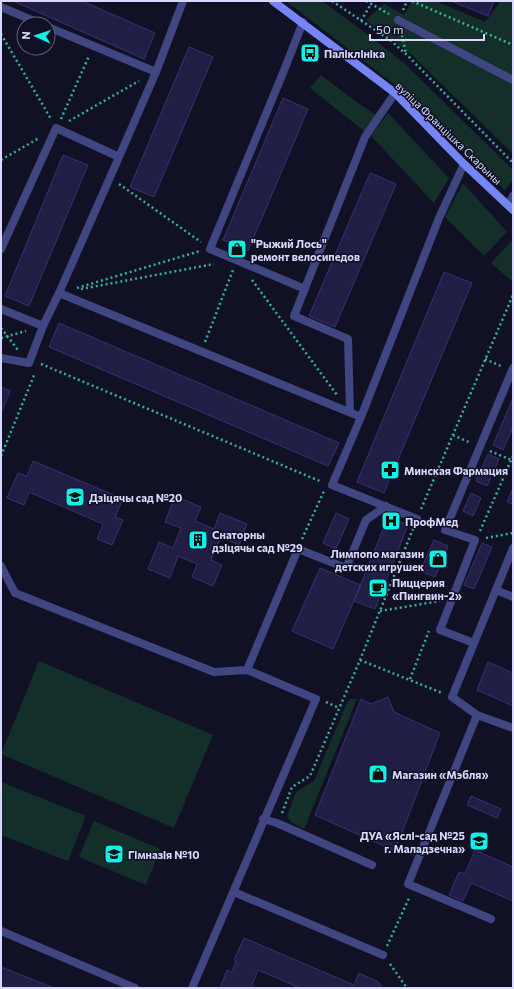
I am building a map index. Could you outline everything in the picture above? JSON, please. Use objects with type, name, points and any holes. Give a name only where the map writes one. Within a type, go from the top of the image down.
[{"type":"main road","name":"вуліца Францішка Скарыны","points":[[273,1],[303,22],[395,93],[464,164],[510,207]]},
{"type":"lane","points":[[1,358],[29,363],[43,326],[59,294],[156,72],[183,1]]},
{"type":"lane","points":[[1,7],[22,16]]},
{"type":"lane","points":[[398,20],[513,80]]},
{"type":"lane","points":[[303,22],[210,249],[237,259],[305,289]]},
{"type":"lane","points":[[56,30],[156,72]]},
{"type":"lane","points":[[350,412],[348,339],[294,316],[365,137],[395,93]]},
{"type":"lane","points":[[1,249],[56,128],[119,156]]},
{"type":"lane","points":[[417,519],[332,485],[361,417],[439,218],[464,164]]},
{"type":"lane","points":[[510,207],[513,196]]},
{"type":"lane","points":[[59,294],[361,417]]},
{"type":"lane","points":[[1,309],[43,326]]},
{"type":"lane","points":[[474,643],[440,630],[475,540],[445,530],[513,369]]},
{"type":"lane","points":[[247,670],[298,549],[346,568],[366,520],[386,506]]},
{"type":"lane","points":[[513,548],[452,697],[477,715],[513,728]]},
{"type":"lane","points":[[1,566],[15,593],[214,672],[247,670],[316,699],[263,819],[234,892],[192,988]]},
{"type":"lane","points":[[496,590],[513,597]]},
{"type":"lane","points":[[477,715],[408,884],[491,919]]},
{"type":"lane","points":[[263,819],[278,823],[372,865]]},
{"type":"lane","points":[[234,892],[383,955]]},
{"type":"lane","points":[[1,931],[135,988]]},
{"type":"path","points":[[332,1],[390,40],[406,54],[513,163]]},
{"type":"path","points":[[412,1],[513,44]]},
{"type":"path","points":[[361,21],[372,4]]},
{"type":"path","points":[[1,34],[56,128]]},
{"type":"path","points":[[56,128],[93,46]]},
{"type":"path","points":[[1,160],[156,72]]},
{"type":"path","points":[[110,177],[210,249]]},
{"type":"path","points":[[59,294],[210,249]]},
{"type":"path","points":[[59,294],[237,259]]},
{"type":"path","points":[[201,352],[237,259]]},
{"type":"path","points":[[251,278],[350,412]]},
{"type":"path","points":[[278,823],[292,787],[310,776],[360,660],[417,519],[513,295]]},
{"type":"path","points":[[1,338],[43,326]]},
{"type":"path","points":[[1,328],[29,363],[39,364],[327,484],[298,549]]},
{"type":"path","points":[[485,359],[513,369]]},
{"type":"path","points":[[1,456],[39,364]]},
{"type":"path","points":[[475,540],[513,456]]},
{"type":"path","points":[[475,540],[513,533]]},
{"type":"path","points":[[380,611],[440,601]]},
{"type":"path","points":[[360,660],[452,697]]},
{"type":"path","points":[[407,988],[383,955],[414,886]]},
{"type":"green space","points":[[286,1],[322,1],[404,63],[513,170],[513,180],[505,190],[475,164],[408,95]]},
{"type":"green space","points":[[412,1],[436,1],[485,22],[501,1],[513,1],[513,154],[410,53],[366,20],[384,4],[404,15]]},
{"type":"green space","points":[[321,75],[376,115],[364,131],[310,88]]},
{"type":"green space","points":[[388,113],[449,178],[434,203],[371,136]]},
{"type":"green space","points":[[463,183],[507,232],[484,256],[445,217]]},
{"type":"green space","points":[[513,239],[513,282],[491,263]]},
{"type":"green space","points":[[39,661],[213,735],[174,828],[1,754]]},
{"type":"green space","points":[[350,699],[357,699],[304,829],[291,822],[287,816],[296,792],[314,781],[346,705]]},
{"type":"green space","points":[[1,782],[86,816],[68,861],[1,835]]},
{"type":"green space","points":[[94,821],[160,849],[146,885],[79,857]]},
{"type":"building","points":[[13,1],[82,1],[155,33],[144,59],[56,20],[56,16],[47,16]]},
{"type":"building","points":[[451,1],[494,1],[488,16]]},
{"type":"building","points":[[189,47],[213,57],[154,197],[130,187]]},
{"type":"building","points":[[283,98],[308,109],[248,251],[223,240]]},
{"type":"building","points":[[63,155],[88,165],[29,306],[5,296]]},
{"type":"building","points":[[370,173],[396,184],[335,327],[309,316]]},
{"type":"building","points":[[444,272],[472,283],[384,493],[357,482]]},
{"type":"building","points":[[59,323],[339,443],[328,466],[49,347]]},
{"type":"building","points":[[1,387],[10,391],[1,413]]},
{"type":"building","points":[[513,398],[513,427],[503,450],[493,445]]},
{"type":"building","points":[[488,454],[499,459],[487,486],[476,481]]},
{"type":"building","points":[[33,461],[123,499],[115,517],[123,520],[112,545],[97,539],[103,524],[29,492],[24,505],[7,498],[18,473],[27,476]]},
{"type":"building","points":[[513,488],[513,504],[507,502]]},
{"type":"building","points":[[471,493],[481,498],[473,516],[463,511]]},
{"type":"building","name":"Снаторны дзіцячы сад №29","points":[[175,496],[201,507],[195,521],[214,529],[220,513],[247,524],[239,545],[221,537],[211,560],[222,565],[213,586],[192,577],[197,564],[178,556],[170,578],[148,569],[159,542],[173,548],[181,528],[165,522]]},
{"type":"building","points":[[336,513],[349,519],[336,549],[323,543]]},
{"type":"building","points":[[388,517],[408,525],[375,609],[354,601]]},
{"type":"building","points":[[434,540],[448,546],[435,577],[420,571]]},
{"type":"building","points":[[482,543],[492,547],[474,589],[464,585]]},
{"type":"building","points":[[320,568],[361,585],[333,649],[292,631]]},
{"type":"building","points":[[488,662],[513,673],[513,706],[477,690]]},
{"type":"building","name":"Магазин «Мэбля»","points":[[388,697],[394,712],[440,733],[395,851],[315,815],[361,699],[371,704]]},
{"type":"building","points":[[471,796],[501,809],[497,818],[467,805]]},
{"type":"building","points":[[475,850],[513,867],[513,901],[471,883],[463,901],[449,895],[459,872],[465,874]]},
{"type":"building","points":[[244,938],[354,985],[359,973],[378,982],[383,988],[300,988],[258,970],[251,988],[220,988],[227,970],[232,972],[236,961],[234,960]]},
{"type":"building","points":[[1,967],[54,988],[1,988]]},
{"type":"place","name":"Паліклініка","points":[[310,53]]},
{"type":"place","name":"\"Рыжий Лось\" ремонт велосипедов","points":[[237,249]]},
{"type":"place","name":"Минская Фармация","points":[[390,470]]},
{"type":"place","name":"Дзіцячы сад №20","points":[[75,497]]},
{"type":"place","name":"ПрофМед","points":[[391,521]]},
{"type":"place","name":"Снаторны дзіцячы сад №29","points":[[198,540]]},
{"type":"place","name":"Лимпопо магазин детских игрушек","points":[[438,559]]},
{"type":"place","name":"Пиццерия «Пингвин-2»","points":[[378,588]]},
{"type":"place","name":"Магазин «Мэбля»","points":[[378,774]]},
{"type":"place","name":"ДУА «Яслі-сад №25 г. Маладзечна»","points":[[479,841]]},
{"type":"place","name":"Гімназія №10","points":[[114,854]]}]
